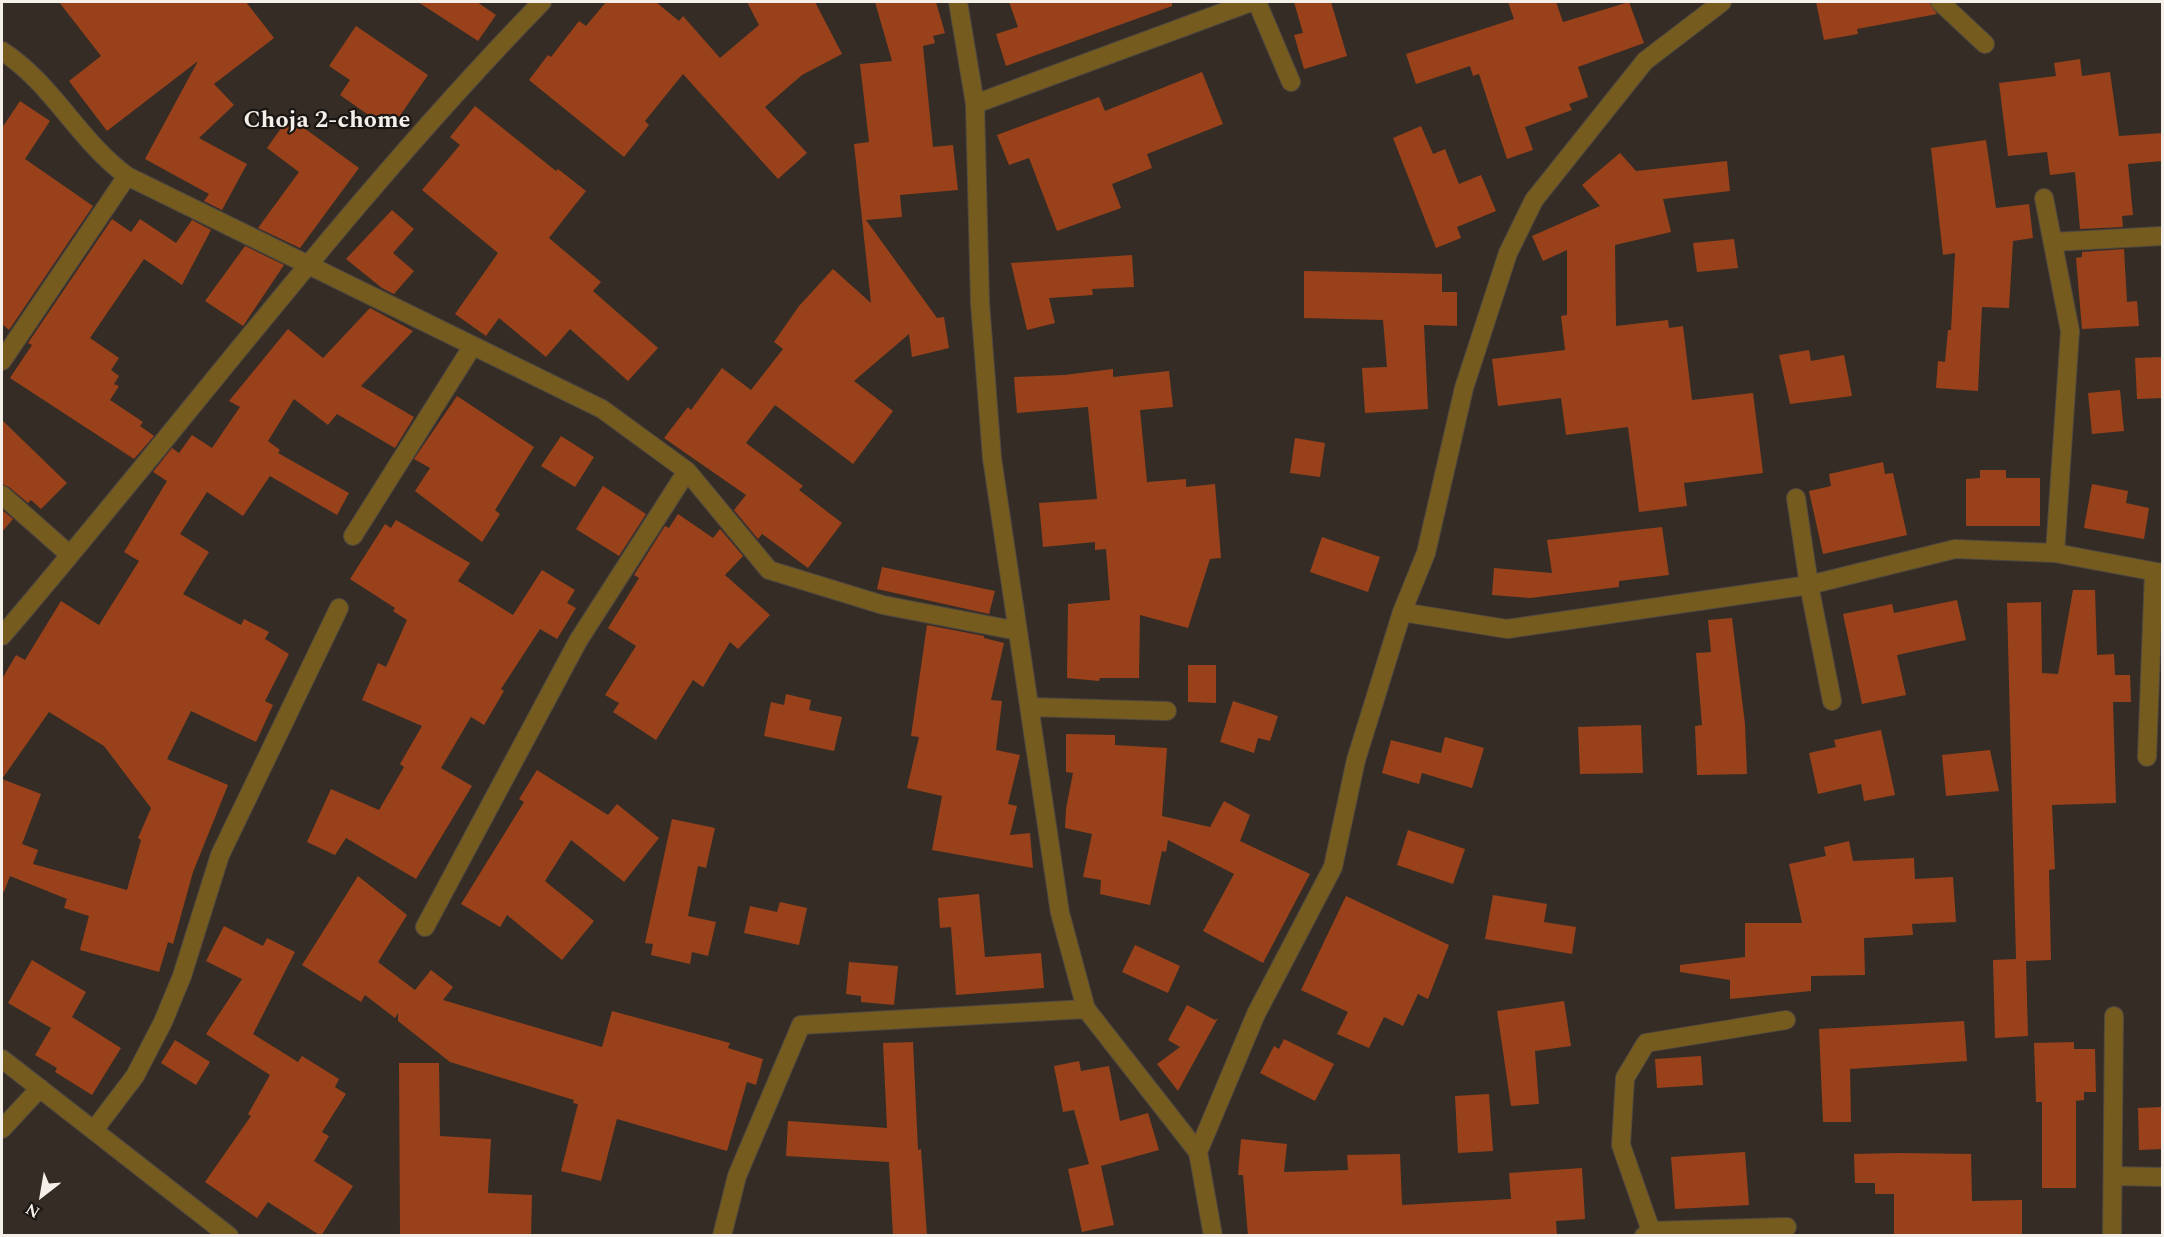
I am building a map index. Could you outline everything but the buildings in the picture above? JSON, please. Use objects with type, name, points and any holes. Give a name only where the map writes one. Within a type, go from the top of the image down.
[{"type":"street","points":[[2,636],[186,412],[476,69],[542,2]]},
{"type":"street","points":[[958,2],[975,104],[980,303],[992,458],[1060,913],[1086,1009],[1198,1152],[1213,1236]]},
{"type":"street","points":[[975,104],[1251,2]]},
{"type":"street","points":[[1257,2],[1290,82]]},
{"type":"street","points":[[1198,1152],[1256,1014],[1333,867],[1356,760],[1402,612],[1426,553],[1464,388],[1508,253],[1534,200],[1645,61],[1719,2]]},
{"type":"street","points":[[1940,2],[1986,44]]},
{"type":"street","points":[[2,51],[24,65],[107,162],[127,176],[308,267],[602,409],[687,471],[769,570],[883,605],[1018,631]]},
{"type":"street","points":[[2,361],[127,176]]},
{"type":"street","points":[[2044,198],[2070,331],[2055,553]]},
{"type":"street","points":[[2053,242],[2162,236]]},
{"type":"street","points":[[352,536],[472,347]]},
{"type":"street","points":[[425,927],[578,641],[687,471]]},
{"type":"street","points":[[2,495],[70,555]]},
{"type":"street","points":[[1796,498],[1809,585],[1832,701]]},
{"type":"street","points":[[1402,612],[1507,629],[1809,585],[1955,549],[2055,553],[2158,572],[2146,757]]},
{"type":"street","points":[[94,1130],[135,1076],[163,1022],[182,976],[220,855],[339,608]]},
{"type":"street","points":[[1030,707],[1167,711]]},
{"type":"street","points":[[722,1236],[737,1176],[801,1025],[1086,1009]]},
{"type":"street","points":[[2112,1236],[2114,1016]]},
{"type":"street","points":[[1786,1020],[1646,1043],[1625,1078],[1621,1146],[1648,1234],[1787,1227]]},
{"type":"street","points":[[2,1059],[229,1236]]},
{"type":"street","points":[[2,1129],[40,1088]]},
{"type":"street","points":[[2113,1176],[2163,1177]]},
{"type":"district","name":"Choja 2-chome","points":[[327,122]]}]
